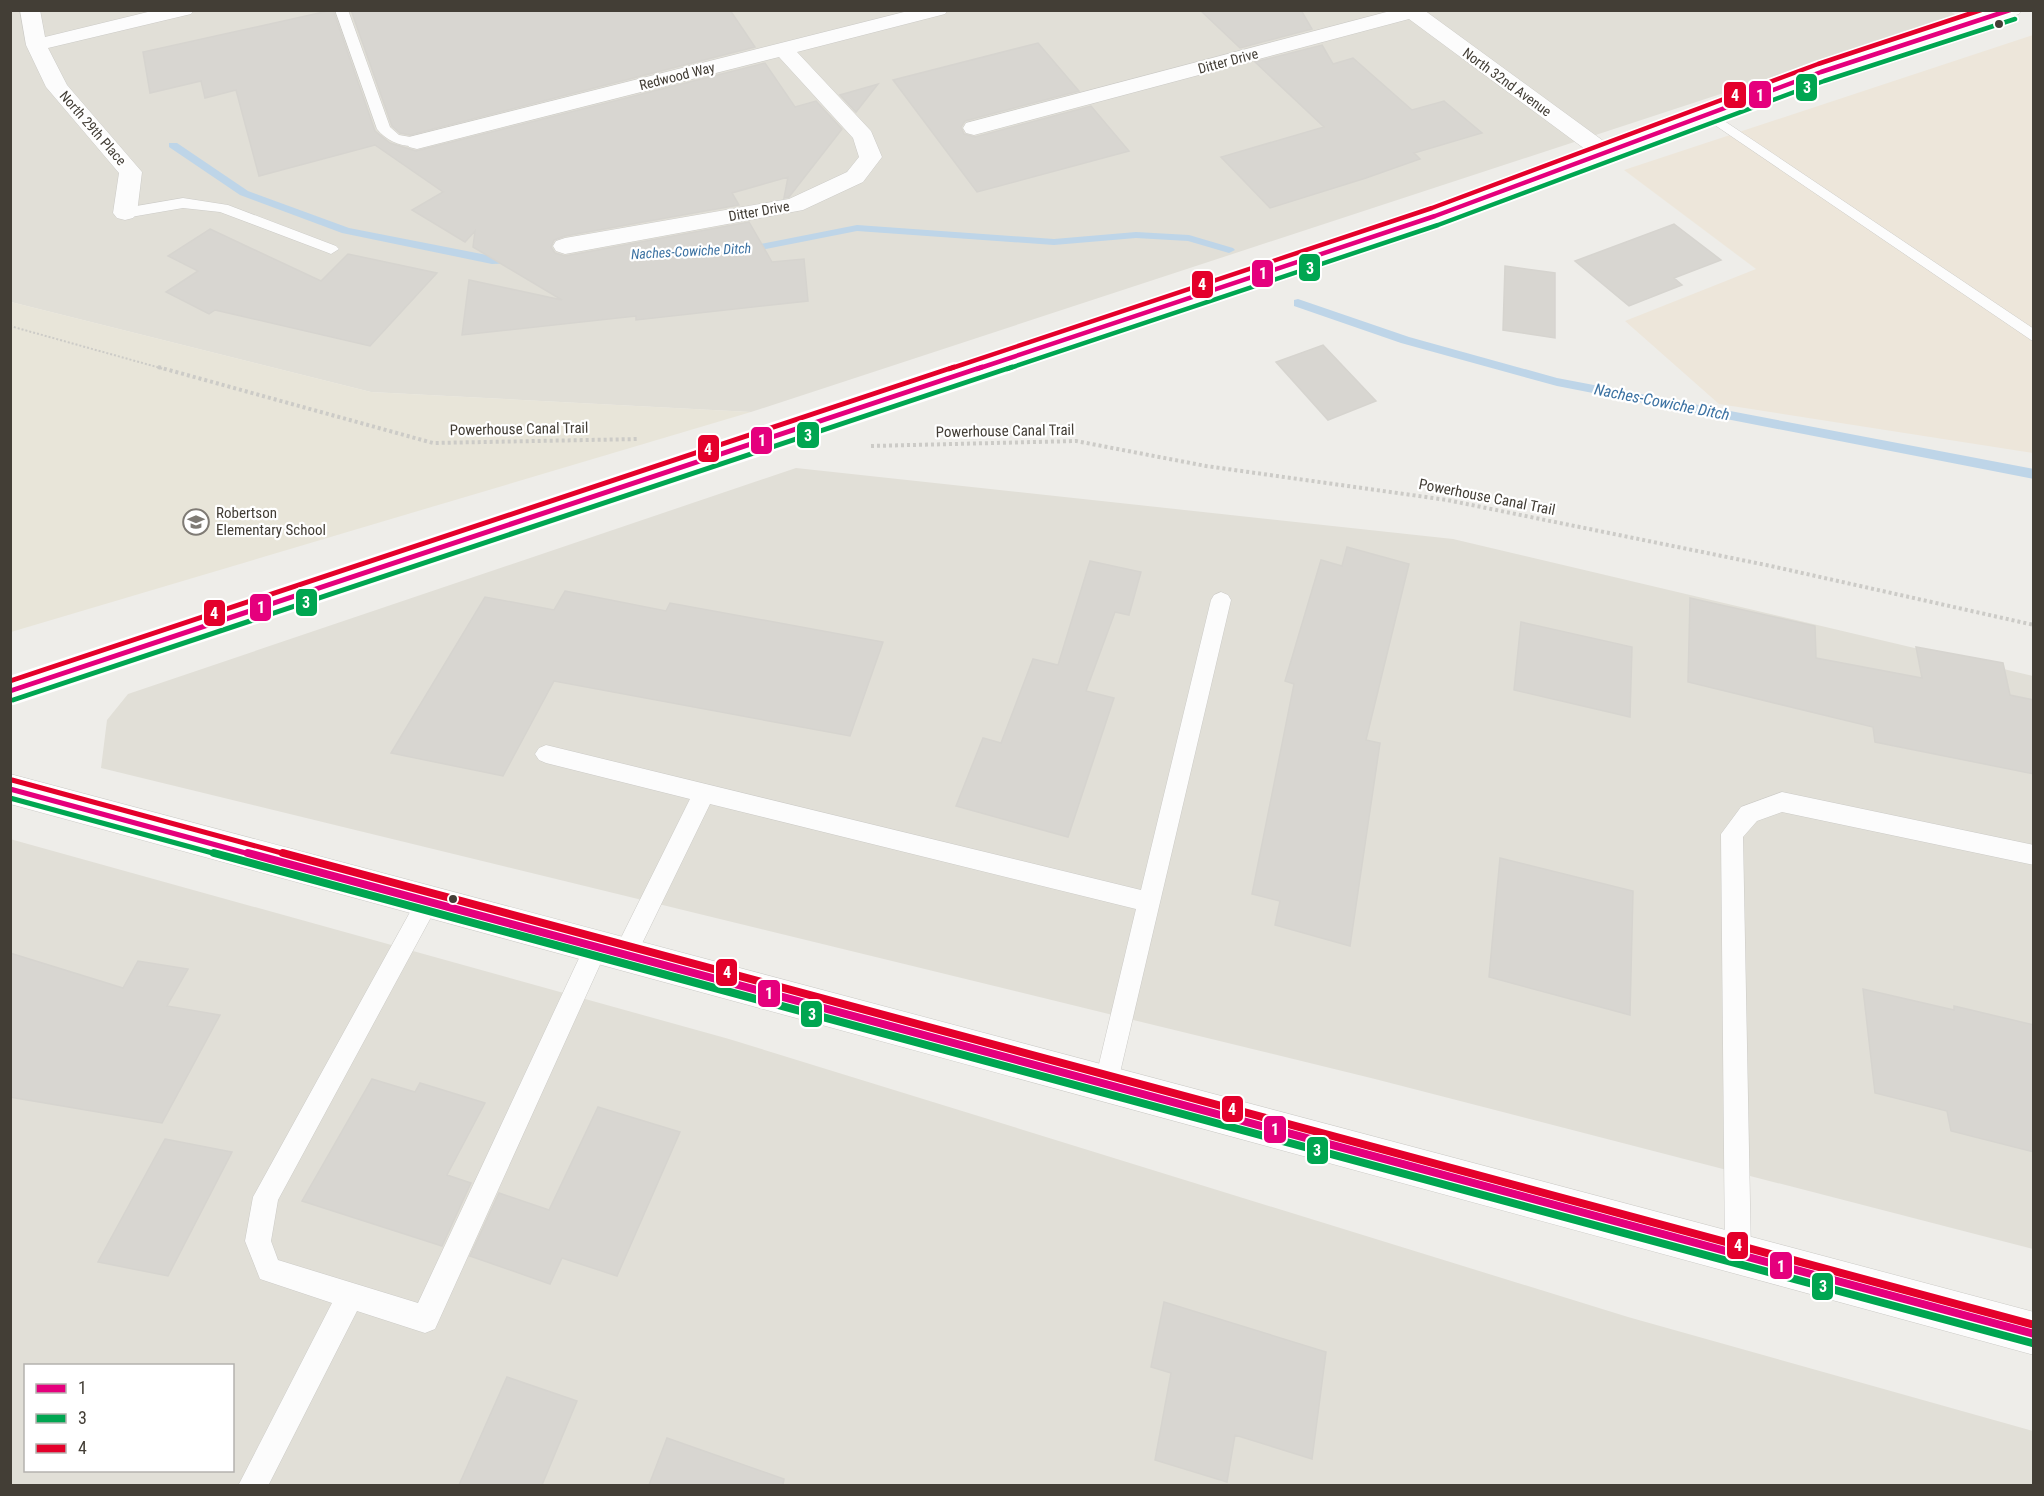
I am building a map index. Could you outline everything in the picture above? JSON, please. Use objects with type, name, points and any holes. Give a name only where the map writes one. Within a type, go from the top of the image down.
[{"type":"street","name":"North 29th Place","points":[[30,10],[36,45],[57,87],[131,172],[125,213]]},
{"type":"street","points":[[36,45],[184,10]]},
{"type":"street","name":"Redwood Way","points":[[417,142],[938,10]]},
{"type":"street","points":[[10,691],[1412,224],[1821,72],[2012,10]]},
{"type":"street","name":"Ditter Drive","points":[[974,128],[1411,11]]},
{"type":"street","name":"North 32nd Avenue","points":[[1411,11],[1605,153]]},
{"type":"street","name":"Ditter Drive","points":[[565,246],[795,205],[855,177],[871,157],[863,136],[783,49]]},
{"type":"street","points":[[10,789],[2034,1334]]},
{"type":"lane","points":[[341,10],[384,129],[394,138],[417,142]]},
{"type":"lane","points":[[1708,114],[2034,337]]},
{"type":"lane","points":[[125,213],[183,203],[223,208],[331,249]]},
{"type":"lane","points":[[1106,1085],[1221,600]]},
{"type":"lane","points":[[546,754],[1149,902]]},
{"type":"lane","points":[[428,901],[266,1197],[258,1241],[269,1270],[425,1319],[610,951],[704,793]]},
{"type":"lane","points":[[1738,1255],[1732,834],[1749,814],[1782,802],[2034,855]]},
{"type":"lane","points":[[252,1485],[350,1296]]},
{"type":"path","name":"Powerhouse Canal Trail","points":[[10,327],[433,443],[640,439]]},
{"type":"path","name":"Powerhouse Canal Trail","points":[[869,446],[1076,441],[1206,466],[1447,500],[1771,566],[2034,625]]},
{"type":"shaded area","points":[[1948,10],[1958,16],[751,412],[371,392],[11,302],[11,11]]},
{"type":"shaded area","points":[[2033,35],[2033,453],[1719,404],[1625,321],[1756,269],[1624,170]]},
{"type":"shaded area","name":"Robertson Elementary School","points":[[11,302],[371,392],[751,412],[11,632]]},
{"type":"shaded area","points":[[796,468],[1453,539],[2033,676],[2033,1249],[1375,1079],[101,768],[107,720],[128,694]]},
{"type":"shaded area","points":[[10,839],[729,1039],[1628,1317],[2033,1431],[2033,1485],[11,1485]]},
{"type":"building","points":[[333,10],[375,131],[390,143],[416,151],[765,63],[795,107],[816,101],[842,129],[789,197],[784,198],[788,177],[732,193],[739,205],[565,236],[554,240],[551,247],[555,253],[565,256],[749,222],[772,262],[804,259],[808,301],[636,320],[636,316],[462,335],[469,280],[562,300],[473,247],[475,231],[465,242],[412,210],[443,192],[375,145],[259,176],[236,90],[205,98],[201,81],[150,93],[143,52]]},
{"type":"building","points":[[351,10],[730,10],[755,47],[410,135],[400,133],[392,126]]},
{"type":"building","points":[[1200,10],[1301,10],[1312,29],[1240,48]]},
{"type":"building","points":[[1038,43],[1079,91],[965,121],[961,127],[964,134],[975,137],[1091,106],[1129,151],[977,192],[893,80]]},
{"type":"building","points":[[1322,45],[1333,64],[1353,58],[1412,110],[1444,101],[1482,133],[1414,153],[1420,159],[1270,208],[1221,157],[1324,127],[1255,62]]},
{"type":"building","points":[[878,84],[856,112],[840,95]]},
{"type":"building","points":[[1674,224],[1721,260],[1674,278],[1682,285],[1629,306],[1575,261]]},
{"type":"building","points":[[210,229],[321,281],[348,254],[437,273],[370,346],[215,310],[209,314],[166,292],[198,271],[168,256]]},
{"type":"building","points":[[1505,266],[1555,273],[1555,338],[1503,330]]},
{"type":"building","points":[[1323,345],[1376,401],[1328,420],[1276,362]]},
{"type":"building","points":[[1347,547],[1409,564],[1366,740],[1380,743],[1350,946],[1275,925],[1280,901],[1252,894],[1294,684],[1285,681],[1321,560],[1342,566]]},
{"type":"building","points":[[1090,561],[1141,572],[1129,615],[1115,612],[1086,691],[1114,698],[1068,837],[956,806],[983,738],[1001,743],[1033,659],[1058,665]]},
{"type":"building","points":[[565,591],[666,611],[670,603],[883,642],[850,736],[554,681],[503,776],[391,753],[485,597],[554,610]]},
{"type":"building","points":[[1690,598],[1815,626],[1816,658],[1922,678],[1916,647],[2003,663],[2010,695],[2034,700],[2034,774],[1875,742],[1873,727],[1688,682]]},
{"type":"building","points":[[1521,622],[1632,647],[1630,717],[1514,690]]},
{"type":"building","points":[[1500,858],[1633,891],[1630,1015],[1489,977]]},
{"type":"building","points":[[10,953],[123,988],[138,961],[188,969],[167,1006],[220,1015],[162,1123],[10,1097]]},
{"type":"building","points":[[1863,989],[1954,1010],[1954,1006],[2034,1025],[2034,1152],[1951,1131],[1947,1111],[1875,1093]]},
{"type":"building","points":[[372,1079],[415,1092],[420,1083],[485,1103],[447,1175],[471,1183],[442,1246],[302,1201]]},
{"type":"building","points":[[598,1107],[680,1132],[617,1276],[562,1258],[550,1284],[470,1256],[499,1193],[549,1210]]},
{"type":"building","points":[[165,1139],[232,1152],[168,1276],[98,1262]]},
{"type":"building","points":[[1164,1302],[1326,1352],[1312,1459],[1235,1435],[1227,1482],[1155,1460],[1171,1373],[1151,1367]]},
{"type":"building","points":[[507,1377],[577,1401],[542,1485],[459,1485]]},
{"type":"building","points":[[667,1438],[784,1479],[783,1485],[649,1485]]},
{"type":"waterway","name":"Naches-Cowiche Ditch","points":[[173,145],[244,193],[346,231],[492,260],[514,259]]},
{"type":"waterway","name":"Naches-Cowiche Ditch","points":[[745,250],[857,228],[1054,242],[1136,235],[1189,238],[1229,250]]},
{"type":"waterway","name":"Naches-Cowiche Ditch","points":[[1298,303],[1405,340],[1557,382],[2034,474]]},
{"type":"transit line","name":"4","points":[[10,681],[1432,208],[1818,64],[1981,10]]},
{"type":"transit line","name":"1","points":[[10,691],[1435,216],[1821,72],[2010,10]]},
{"type":"transit line","name":"3","points":[[13,700],[1438,225],[1824,81],[2015,19]]},
{"type":"transit line","name":"4","points":[[12,780],[2034,1325]]},
{"type":"transit line","name":"1","points":[[10,789],[2034,1334]]},
{"type":"transit line","name":"3","points":[[10,798],[2032,1343]]},
{"type":"place","name":"Robertson Elementary School","points":[[196,522]]}]
